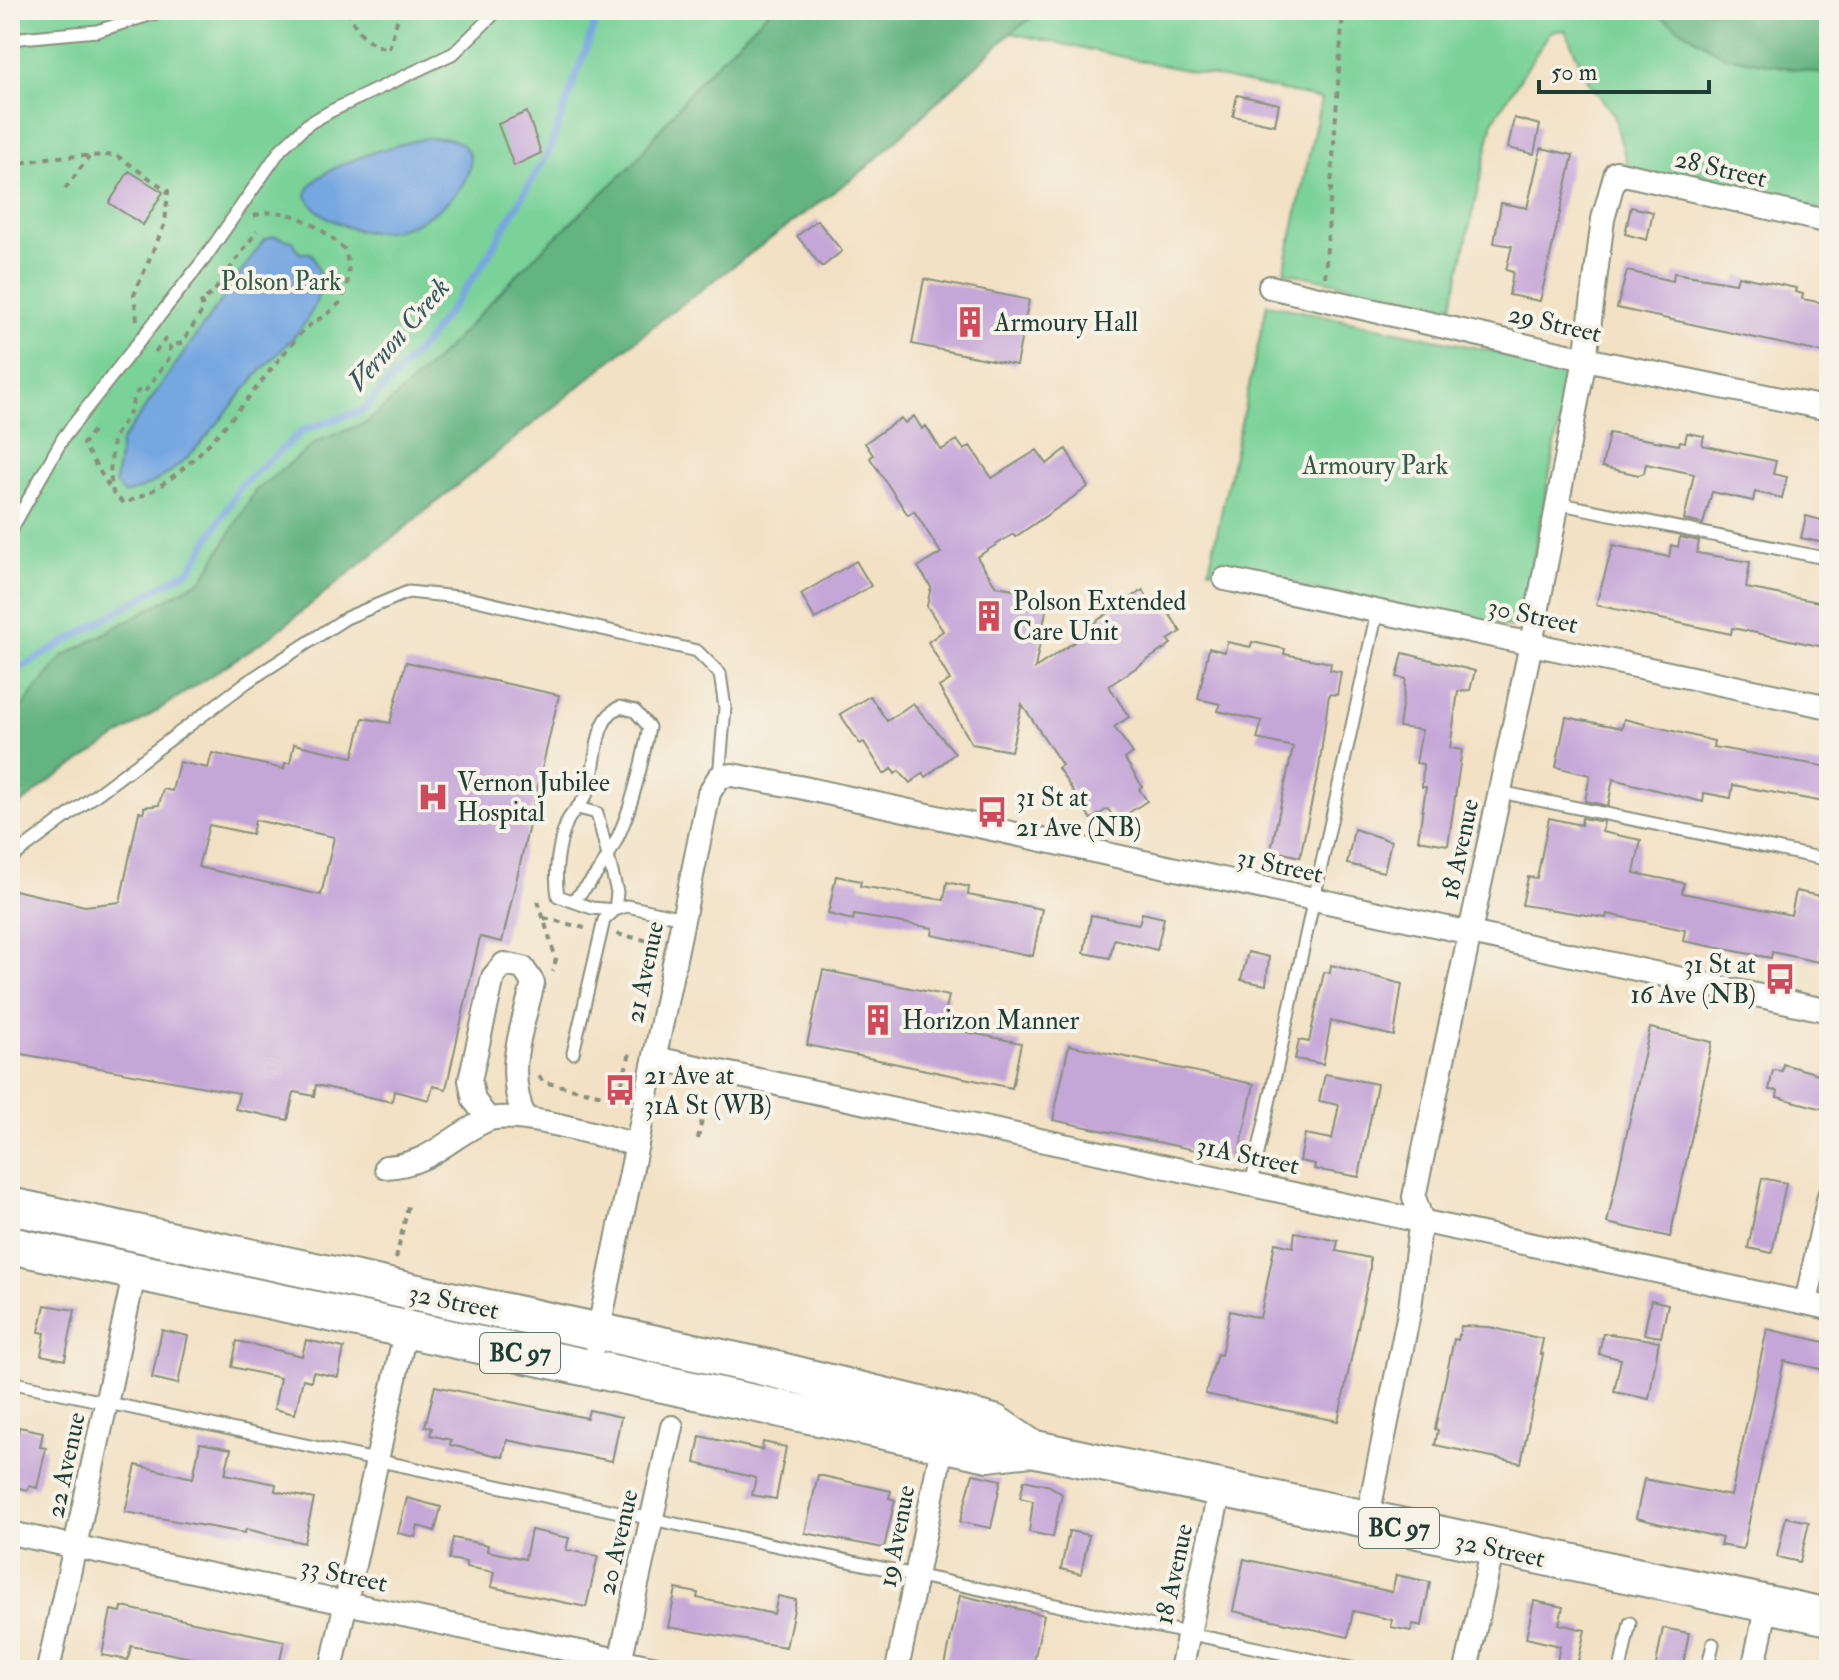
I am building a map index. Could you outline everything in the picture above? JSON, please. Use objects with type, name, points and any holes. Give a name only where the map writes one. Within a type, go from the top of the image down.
[{"type":"highway","name":"32 Street","points":[[10,1206],[599,1331],[946,1428],[988,1453],[1031,1448],[1829,1617]]},
{"type":"highway","name":"32 Street","points":[[10,1245],[591,1368],[946,1428]]},
{"type":"street","name":"28 Street","points":[[1612,187],[1616,172],[1829,222]]},
{"type":"street","name":"18 Avenue","points":[[1367,1521],[1410,1308],[1421,1218],[1414,1197],[1531,644],[1585,359],[1592,291],[1612,187]]},
{"type":"street","name":"29 Street","points":[[1270,287],[1585,359],[1829,409]]},
{"type":"street","name":"30 Street","points":[[1225,579],[1829,707]]},
{"type":"street","name":"31 Street","points":[[719,777],[732,775],[799,787],[1311,901],[1829,1011]]},
{"type":"street","name":"21 Avenue","points":[[591,1368],[709,793],[719,777]]},
{"type":"street","points":[[488,1119],[474,1100],[470,1080],[493,977],[504,964],[523,968],[533,983],[512,1074],[514,1092],[525,1119]]},
{"type":"street","name":"31A Street","points":[[655,1058],[1251,1185],[1421,1218],[1829,1308]]},
{"type":"street","points":[[386,1167],[414,1165],[488,1119],[525,1119],[637,1145]]},
{"type":"street","points":[[1806,1303],[1829,1196]]},
{"type":"street","name":"22 Avenue","points":[[48,1670],[135,1271]]},
{"type":"street","points":[[331,1670],[406,1328]]},
{"type":"street","name":"20 Avenue","points":[[619,1665],[672,1427]]},
{"type":"street","name":"19 Avenue","points":[[897,1670],[946,1428]]},
{"type":"street","name":"18 Avenue","points":[[1181,1670],[1220,1489]]},
{"type":"street","name":"33 Street","points":[[10,1533],[345,1602],[619,1665],[666,1670]]},
{"type":"street","points":[[1466,1670],[1493,1547]]},
{"type":"street","points":[[1753,1670],[1767,1604]]},
{"type":"lane","points":[[10,39],[97,31],[166,10]]},
{"type":"lane","points":[[10,532],[63,438],[205,258],[281,149],[308,124],[454,53],[498,10]]},
{"type":"lane","points":[[1557,503],[1829,559]]},
{"type":"lane","points":[[10,859],[247,682],[346,618],[408,592],[468,598],[697,651],[720,674],[725,708],[719,777]]},
{"type":"lane","points":[[1251,1185],[1377,612]]},
{"type":"lane","points":[[572,901],[594,880],[633,804],[649,727],[635,711],[620,707],[611,711],[603,723],[587,794],[568,821],[554,877],[558,896],[572,901],[615,910]]},
{"type":"lane","points":[[1500,792],[1829,860]]},
{"type":"lane","points":[[578,808],[597,813],[617,892],[615,910]]},
{"type":"lane","points":[[573,1053],[604,920],[615,910],[627,906],[683,918]]},
{"type":"lane","points":[[10,1382],[1360,1670]]},
{"type":"lane","points":[[1620,1670],[1630,1623]]},
{"type":"lane","points":[[1707,1670],[1713,1644]]},
{"type":"path","points":[[347,10],[364,38],[377,47],[389,49],[400,10]]},
{"type":"path","points":[[1324,287],[1343,10]]},
{"type":"path","points":[[10,165],[39,158],[116,155],[168,191],[165,223],[134,295],[137,321],[149,329]]},
{"type":"path","points":[[65,189],[89,157]]},
{"type":"path","points":[[98,424],[83,444],[113,493],[123,503],[135,500],[173,474],[222,432],[313,320],[338,305],[349,275],[344,249],[334,239],[285,212],[252,218]]},
{"type":"path","points":[[163,342],[170,346],[182,343],[203,310],[201,301],[213,293],[257,231]]},
{"type":"path","points":[[221,264],[229,270]]},
{"type":"path","points":[[196,298],[204,286]]},
{"type":"path","points":[[146,363],[171,331]]},
{"type":"path","points":[[113,493],[110,474],[113,439],[132,409],[133,397],[138,391],[144,393],[170,357],[170,346]]},
{"type":"path","points":[[122,393],[133,397]]},
{"type":"path","points":[[544,918],[588,929]]},
{"type":"path","points":[[617,934],[654,942]]},
{"type":"path","points":[[698,1139],[707,1094]]},
{"type":"path","points":[[394,1269],[408,1206]]},
{"type":"green space","name":"Polson Park","points":[[10,10],[1829,10],[1829,211],[1628,169],[1614,115],[1589,82],[1565,30],[1550,32],[1493,121],[1452,306],[1284,272],[1321,99],[1011,33],[866,168],[663,318],[274,634],[50,781],[10,813]]},
{"type":"green space","points":[[770,10],[1043,10],[1011,33],[866,168],[663,318],[274,634],[50,781],[10,813],[10,722],[62,657],[203,579],[255,491],[318,441],[368,422],[436,360],[527,264],[632,165],[699,81]]},
{"type":"green space","points":[[1650,10],[1829,10],[1829,75],[1724,56]]},
{"type":"green space","name":"Armoury Park","points":[[1267,304],[1554,364],[1564,370],[1567,384],[1522,617],[1513,628],[1209,569]]},
{"type":"water","points":[[427,138],[458,142],[469,154],[469,171],[459,189],[443,206],[420,221],[394,230],[366,231],[328,218],[306,196],[311,185],[322,175],[339,166],[378,151]]},
{"type":"water","points":[[274,236],[293,241],[299,253],[311,253],[316,264],[319,293],[306,321],[182,462],[145,487],[123,494],[115,483],[121,442],[264,240]]},
{"type":"building","points":[[1237,95],[1279,104],[1275,125],[1233,116]]},
{"type":"building","points":[[527,112],[541,153],[514,166],[498,124]]},
{"type":"building","points":[[1514,118],[1540,125],[1534,154],[1508,148]]},
{"type":"building","points":[[1541,148],[1573,155],[1540,301],[1509,295],[1513,272],[1506,270],[1512,246],[1494,243],[1501,203],[1527,208]]},
{"type":"building","points":[[129,171],[163,192],[143,225],[109,203]]},
{"type":"building","points":[[1631,207],[1653,212],[1647,240],[1625,234]]},
{"type":"building","points":[[817,220],[842,251],[822,267],[797,236]]},
{"type":"building","points":[[1627,271],[1673,281],[1674,273],[1736,283],[1738,276],[1796,288],[1795,292],[1803,294],[1802,299],[1829,304],[1829,354],[1617,308]]},
{"type":"building","name":"Armoury Hall","points":[[924,279],[1029,300],[1016,365],[912,344]]},
{"type":"building","name":"Polson Extended Care Unit","points":[[914,416],[922,429],[926,426],[941,450],[957,440],[964,450],[970,446],[992,478],[1037,450],[1047,464],[1066,449],[1088,487],[1015,537],[1013,534],[977,557],[996,586],[1049,595],[1035,668],[1092,630],[1089,626],[1143,590],[1150,602],[1158,596],[1181,632],[1168,640],[1171,644],[1109,686],[1129,717],[1114,727],[1133,753],[1125,759],[1142,786],[1139,789],[1147,801],[1116,821],[1108,809],[1091,819],[1058,768],[1062,765],[1022,704],[1011,751],[972,744],[939,687],[950,680],[928,642],[943,631],[927,606],[931,587],[918,567],[941,553],[914,511],[908,515],[870,458],[873,455],[865,443],[901,418],[905,423]]},
{"type":"building","points":[[1609,433],[1679,445],[1680,441],[1685,442],[1687,433],[1704,436],[1702,445],[1776,461],[1773,474],[1787,477],[1782,498],[1755,492],[1753,501],[1712,492],[1703,524],[1684,520],[1694,474],[1646,464],[1644,473],[1639,475],[1602,467]]},
{"type":"building","points":[[1806,516],[1829,522],[1824,543],[1801,538]]},
{"type":"building","points":[[1680,537],[1699,541],[1697,553],[1750,562],[1746,588],[1829,604],[1829,648],[1732,628],[1731,634],[1596,605],[1613,545],[1669,557],[1671,545],[1678,547]]},
{"type":"building","points":[[856,561],[871,586],[815,619],[801,594]]},
{"type":"building","points":[[1227,642],[1251,647],[1252,642],[1285,649],[1284,654],[1331,663],[1330,670],[1341,672],[1337,695],[1329,694],[1319,768],[1300,857],[1271,850],[1293,747],[1257,739],[1262,721],[1218,711],[1220,704],[1198,699],[1209,648],[1225,652]]},
{"type":"building","points":[[1403,653],[1475,671],[1470,690],[1458,691],[1450,748],[1462,750],[1448,845],[1418,840],[1426,787],[1422,787],[1423,764],[1416,763],[1422,730],[1399,727],[1406,679],[1397,677]]},
{"type":"building","name":"Vernon Jubilee Hospital","points":[[406,662],[559,695],[502,942],[480,937],[446,1089],[433,1086],[429,1100],[394,1091],[392,1102],[316,1085],[314,1096],[294,1092],[288,1120],[235,1109],[239,1093],[10,1052],[10,889],[85,906],[120,902],[139,812],[144,813],[144,807],[159,805],[163,789],[172,791],[179,762],[208,768],[212,753],[284,769],[285,763],[290,763],[294,744],[353,757],[363,718],[390,723]],"holes":[[[255,820],[334,837],[321,895],[198,867],[209,825],[252,834]]]},
{"type":"building","points":[[870,696],[887,721],[913,703],[955,753],[926,777],[923,773],[910,783],[899,771],[895,774],[892,769],[884,774],[864,742],[860,744],[840,714]]},
{"type":"building","points":[[1566,717],[1622,728],[1624,719],[1714,741],[1713,747],[1829,767],[1829,803],[1733,785],[1731,798],[1704,793],[1703,802],[1613,779],[1608,806],[1585,801],[1590,775],[1556,767]]},
{"type":"building","points":[[1549,818],[1581,825],[1582,818],[1604,822],[1602,832],[1641,840],[1634,873],[1684,883],[1682,893],[1791,915],[1796,891],[1829,898],[1818,962],[1772,952],[1771,958],[1683,941],[1685,930],[1607,914],[1606,918],[1522,905],[1528,877],[1537,878]]},
{"type":"building","points":[[1354,829],[1391,841],[1384,872],[1347,864]]},
{"type":"building","points":[[836,876],[861,881],[860,886],[944,900],[947,882],[969,887],[968,895],[1042,909],[1033,956],[932,935],[933,928],[854,915],[853,920],[828,914]]},
{"type":"building","points":[[1142,913],[1164,918],[1157,950],[1114,939],[1110,958],[1084,953],[1091,915],[1139,924]]},
{"type":"building","points":[[1248,952],[1269,957],[1266,985],[1241,980]]},
{"type":"building","points":[[1331,965],[1402,984],[1394,1036],[1331,1021],[1323,1064],[1295,1059],[1299,1040],[1309,1042],[1324,972],[1330,973]]},
{"type":"building","name":"Horizon Manner","points":[[823,970],[949,996],[942,1027],[1021,1043],[1012,1088],[807,1045]]},
{"type":"building","points":[[1650,1028],[1712,1042],[1670,1237],[1607,1223]]},
{"type":"building","points":[[1069,1045],[1254,1084],[1238,1159],[1053,1120]]},
{"type":"building","points":[[1783,1064],[1829,1077],[1827,1110],[1777,1097],[1778,1091],[1769,1090],[1773,1070],[1782,1071]]},
{"type":"building","points":[[1325,1074],[1377,1084],[1359,1177],[1314,1169],[1315,1164],[1300,1161],[1305,1134],[1332,1139],[1339,1105],[1319,1101]]},
{"type":"building","points":[[1762,1178],[1786,1183],[1772,1253],[1748,1248]]},
{"type":"building","points":[[1295,1232],[1338,1241],[1336,1251],[1370,1258],[1338,1421],[1205,1394],[1217,1354],[1221,1355],[1230,1311],[1260,1318],[1275,1243],[1293,1247]]},
{"type":"building","points":[[1651,1300],[1668,1304],[1661,1337],[1644,1334]]},
{"type":"building","points":[[45,1305],[75,1310],[65,1360],[41,1355],[45,1333],[39,1332]]},
{"type":"building","points":[[1461,1326],[1489,1327],[1543,1339],[1540,1354],[1543,1354],[1521,1463],[1435,1445],[1438,1430],[1435,1429],[1454,1339],[1458,1340]]},
{"type":"building","points":[[1767,1329],[1829,1343],[1829,1371],[1784,1361],[1743,1549],[1720,1545],[1722,1538],[1636,1518],[1644,1479],[1731,1496]]},
{"type":"building","points":[[162,1330],[188,1336],[178,1384],[152,1378]]},
{"type":"building","points":[[1603,1333],[1659,1341],[1649,1399],[1614,1392],[1621,1359],[1599,1354]]},
{"type":"building","points":[[306,1340],[344,1348],[338,1377],[313,1372],[311,1381],[303,1379],[295,1414],[274,1409],[280,1378],[232,1367],[237,1341],[302,1356]]},
{"type":"building","points":[[435,1386],[587,1418],[589,1410],[621,1417],[612,1461],[507,1440],[503,1457],[450,1445],[451,1440],[430,1435],[432,1428],[425,1426]]},
{"type":"building","points":[[19,1427],[43,1432],[40,1447],[46,1448],[37,1488],[29,1486],[28,1490],[10,1486]]},
{"type":"building","points":[[700,1436],[762,1450],[763,1442],[786,1447],[776,1499],[752,1495],[756,1478],[695,1463]]},
{"type":"building","points":[[200,1443],[231,1449],[225,1474],[276,1484],[275,1491],[314,1499],[304,1543],[246,1529],[245,1533],[125,1512],[136,1465],[193,1478]]},
{"type":"building","points":[[973,1474],[1001,1480],[991,1528],[960,1522]]},
{"type":"building","points":[[818,1475],[891,1491],[889,1498],[895,1500],[884,1548],[805,1533]]},
{"type":"building","points":[[1024,1480],[1050,1486],[1062,1494],[1053,1537],[1029,1532],[1033,1501],[1020,1498]]},
{"type":"building","points":[[407,1498],[441,1507],[435,1531],[418,1526],[415,1537],[398,1533]]},
{"type":"building","points":[[1786,1517],[1809,1522],[1800,1562],[1777,1557]]},
{"type":"building","points":[[531,1530],[569,1538],[566,1550],[598,1556],[586,1607],[491,1587],[494,1572],[466,1567],[466,1562],[449,1559],[453,1538],[488,1545],[487,1551],[525,1559]]},
{"type":"building","points":[[1069,1531],[1089,1535],[1081,1574],[1061,1569]]},
{"type":"building","points":[[1244,1559],[1392,1592],[1396,1575],[1430,1582],[1422,1626],[1413,1624],[1411,1631],[1391,1627],[1392,1620],[1353,1611],[1348,1637],[1233,1611]]},
{"type":"building","points":[[676,1589],[698,1593],[697,1598],[774,1614],[778,1596],[796,1600],[786,1647],[668,1627]]},
{"type":"building","points":[[960,1595],[1044,1615],[1032,1670],[944,1670]]},
{"type":"building","points":[[1534,1601],[1563,1607],[1559,1624],[1585,1630],[1577,1666],[1557,1661],[1560,1646],[1526,1638]]},
{"type":"building","points":[[122,1607],[284,1641],[278,1670],[200,1670],[202,1660],[131,1646],[128,1660],[102,1655],[111,1610],[121,1612]]},
{"type":"building","points":[[1663,1628],[1689,1633],[1682,1670],[1655,1670]]},
{"type":"waterway","name":"Vernon Creek","points":[[10,674],[191,569],[241,485],[303,430],[363,410],[424,344],[480,269],[549,151],[600,10]]},
{"type":"place","name":"Armoury Hall","points":[[970,322]]},
{"type":"place","name":"Polson Extended Care Unit","points":[[989,616]]},
{"type":"place","name":"Vernon Jubilee Hospital","points":[[433,797]]},
{"type":"place","name":"31 St at 21 Ave (NB)","points":[[992,812]]},
{"type":"place","name":"31 St at 16 Ave (NB)","points":[[1780,979]]},
{"type":"place","name":"Horizon Manner","points":[[878,1020]]},
{"type":"place","name":"21 Ave at 31A St (WB)","points":[[620,1090]]}]
